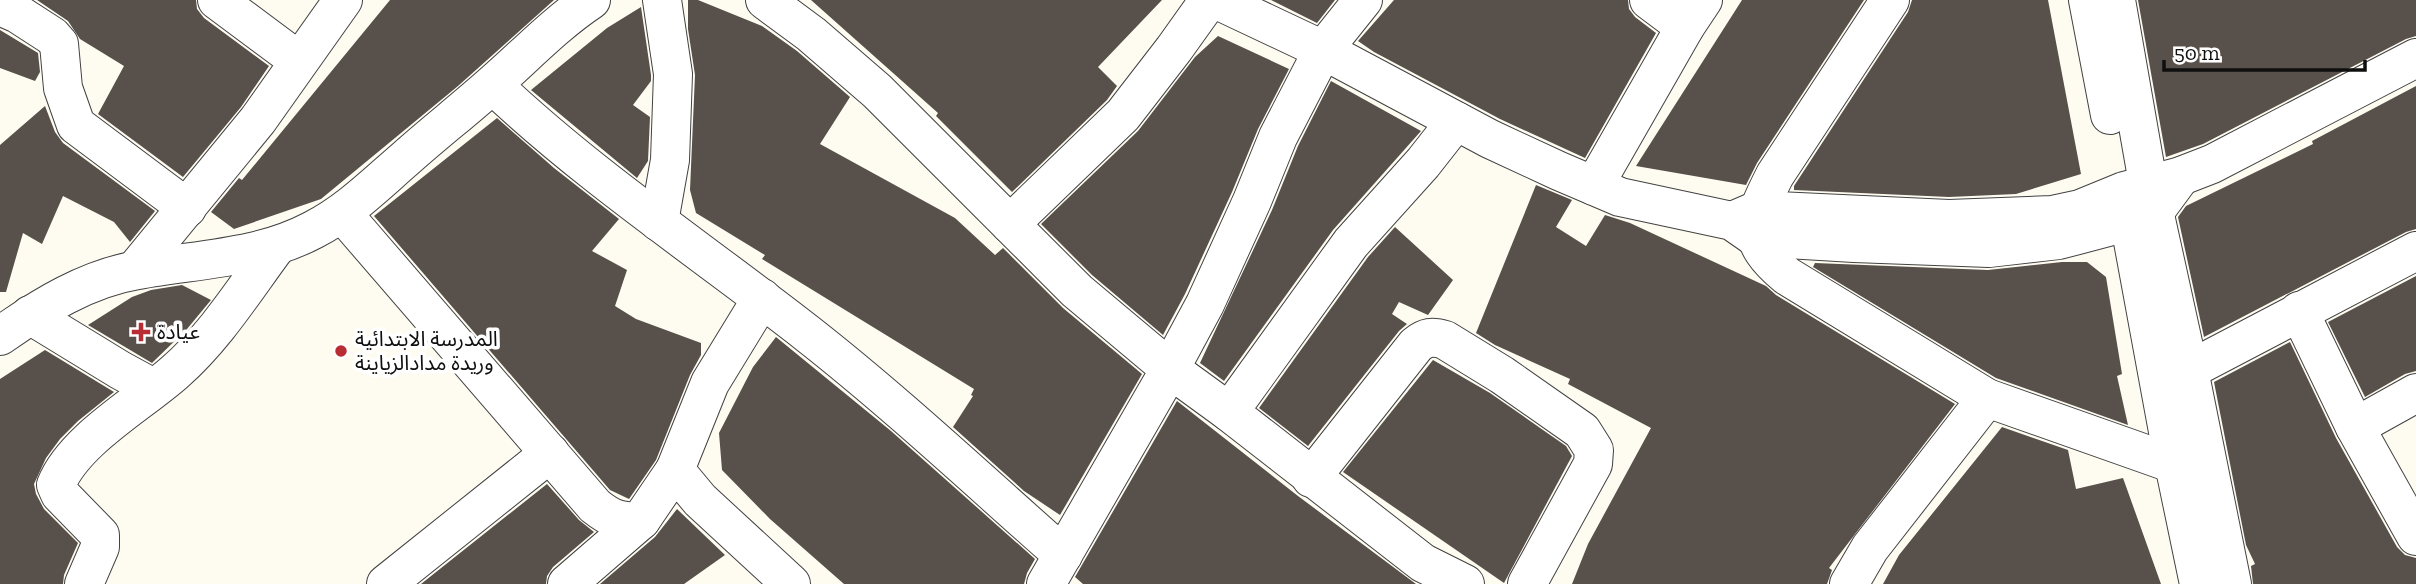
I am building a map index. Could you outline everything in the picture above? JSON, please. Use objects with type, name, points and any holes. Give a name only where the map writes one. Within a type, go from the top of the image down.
[{"type":"street","points":[[216,0],[299,61]]},
{"type":"street","points":[[135,270],[258,120],[343,0]]},
{"type":"street","points":[[15,325],[78,289],[135,270],[217,260],[276,247],[343,214],[493,85],[545,36],[591,0]]},
{"type":"street","points":[[659,222],[670,160],[673,75],[662,0]]},
{"type":"street","points":[[765,0],[811,34],[877,91],[1077,291],[1170,369],[1423,563],[1465,584]]},
{"type":"street","points":[[1010,224],[1123,115],[1209,0]]},
{"type":"street","points":[[1217,0],[1323,50],[1490,139],[1620,197],[1748,223],[2052,215],[2148,196],[2416,58]]},
{"type":"street","points":[[493,85],[529,119],[851,369],[1055,570],[1205,304],[1278,137],[1323,50],[1363,0]]},
{"type":"street","points":[[1594,186],[1694,13],[1648,0]]},
{"type":"street","points":[[1748,223],[1775,175],[1890,0]]},
{"type":"street","points":[[2088,0],[2148,196],[2189,370],[2232,584]]},
{"type":"street","points":[[2116,0],[2148,196],[2174,464],[2199,584]]},
{"type":"street","points":[[0,6],[18,14],[59,44],[63,88],[76,125],[187,208]]},
{"type":"street","points":[[1229,412],[1350,243],[1423,163],[1456,121]]},
{"type":"street","points":[[343,214],[595,506],[606,514],[629,522],[641,520]]},
{"type":"street","points":[[1748,223],[1767,259],[1787,276],[1987,398],[2174,464]]},
{"type":"street","points":[[84,584],[100,547],[100,536],[60,494],[56,485],[75,455],[174,373],[207,340],[276,247]]},
{"type":"street","points":[[2189,370],[2416,251]]},
{"type":"street","points":[[567,584],[641,520],[675,470],[710,383],[762,299]]},
{"type":"street","points":[[2299,312],[2355,427],[2416,537]]},
{"type":"street","points":[[15,325],[120,370],[153,388]]},
{"type":"street","points":[[1311,478],[1416,345],[1424,338],[1445,340],[1502,375],[1582,431],[1594,450],[1593,464],[1527,584]]},
{"type":"street","points":[[2355,427],[2416,393]]},
{"type":"street","points":[[1849,584],[1870,548],[1987,398]]},
{"type":"street","points":[[386,584],[550,453]]},
{"type":"street","points":[[675,470],[700,500],[778,579]]},
{"type":"building","points":[[37,0],[196,0],[197,9],[204,18],[269,66],[241,107],[183,177],[98,114],[124,66],[80,39],[68,21]]},
{"type":"building","points":[[390,0],[554,0],[458,86],[321,199],[234,229],[211,212],[239,178],[242,180]]},
{"type":"building","points":[[688,0],[698,0],[762,26],[797,51],[850,97],[820,144],[955,218],[995,255],[1003,248],[1063,308],[1142,374],[1060,515],[1024,491],[953,427],[973,396],[971,395],[974,389],[762,259],[765,255],[696,213],[690,190],[695,75],[688,29]]},
{"type":"building","points":[[811,0],[1162,0],[1098,67],[1117,86],[1107,100],[1012,192],[936,116],[938,113]]},
{"type":"building","points":[[1271,0],[1335,0],[1317,23]]},
{"type":"building","points":[[1394,0],[1628,0],[1629,9],[1635,17],[1656,33],[1585,158],[1500,119],[1358,41]]},
{"type":"building","points":[[1742,0],[1864,0],[1757,163],[1746,185],[1636,166]]},
{"type":"building","points":[[1912,0],[2048,0],[2081,174],[2016,194],[1949,197],[1794,190],[1794,186],[1908,12]]},
{"type":"building","points":[[2138,0],[2416,0],[2416,36],[2203,144],[2166,157]]},
{"type":"building","points":[[641,7],[651,81],[633,105],[650,117],[648,161],[637,178],[531,90],[607,28]]},
{"type":"building","points":[[0,30],[38,53],[40,72],[35,81],[0,68]]},
{"type":"building","points":[[1218,36],[1289,69],[1258,129],[1185,294],[1163,335],[1092,275],[1041,224],[1138,131],[1195,57]]},
{"type":"building","points":[[1331,81],[1421,131],[1333,230],[1224,381],[1200,363],[1272,210],[1298,146]]},
{"type":"building","points":[[2416,86],[2416,229],[2204,337],[2178,217],[2186,206],[2313,144],[2312,141]]},
{"type":"building","points":[[45,106],[55,132],[63,143],[155,211],[130,242],[114,222],[63,196],[42,244],[23,233],[6,292],[0,292],[0,145]]},
{"type":"building","points":[[497,118],[554,168],[619,219],[592,251],[627,270],[615,306],[636,319],[701,343],[701,355],[690,375],[656,460],[629,499],[610,490],[374,216]]},
{"type":"building","points":[[1536,185],[1572,200],[1556,227],[1586,246],[1605,215],[1630,223],[1766,286],[1776,295],[1955,404],[1829,568],[1832,570],[1827,584],[1572,584],[1588,544],[1651,428],[1568,384],[1570,379],[1495,345],[1476,333]]},
{"type":"building","points":[[1395,227],[1453,280],[1428,315],[1399,302],[1392,314],[1407,324],[1308,446],[1259,408],[1368,257]]},
{"type":"building","points":[[2087,262],[2106,277],[2122,374],[2117,376],[2128,425],[1996,378],[1813,267],[1815,263],[1988,270]]},
{"type":"building","points":[[2416,276],[2416,371],[2405,374],[2365,397],[2328,322]]},
{"type":"building","name":"عيادة","points":[[182,285],[211,300],[187,329],[152,363],[88,325],[132,297],[151,290]]},
{"type":"building","points":[[776,337],[891,431],[1035,559],[1024,584],[844,584],[770,519],[722,470],[719,433],[753,367]]},
{"type":"building","points":[[2290,342],[2336,438],[2397,547],[2405,555],[2416,558],[2416,584],[2253,584],[2251,566],[2255,564],[2246,545],[2214,382]]},
{"type":"building","points":[[45,350],[114,392],[60,439],[46,458],[34,484],[44,509],[78,543],[64,575],[63,584],[0,584],[0,379]]},
{"type":"building","points":[[1433,360],[1490,393],[1566,446],[1572,456],[1504,583],[1343,472]]},
{"type":"building","points":[[1177,401],[1416,584],[1083,584],[1075,577]]},
{"type":"building","points":[[2002,427],[2068,450],[2076,489],[2123,478],[2161,584],[1883,584],[1899,555]]},
{"type":"building","points":[[547,484],[579,520],[594,532],[553,567],[547,576],[546,584],[421,584]]},
{"type":"building","points":[[677,509],[725,555],[684,584],[600,584],[655,537]]},
{"type":"place","name":"عيادة","points":[[141,332]]},
{"type":"place","name":"المدرسة الابتدائية وريدة مدادالزياينة","points":[[341,351]]}]
